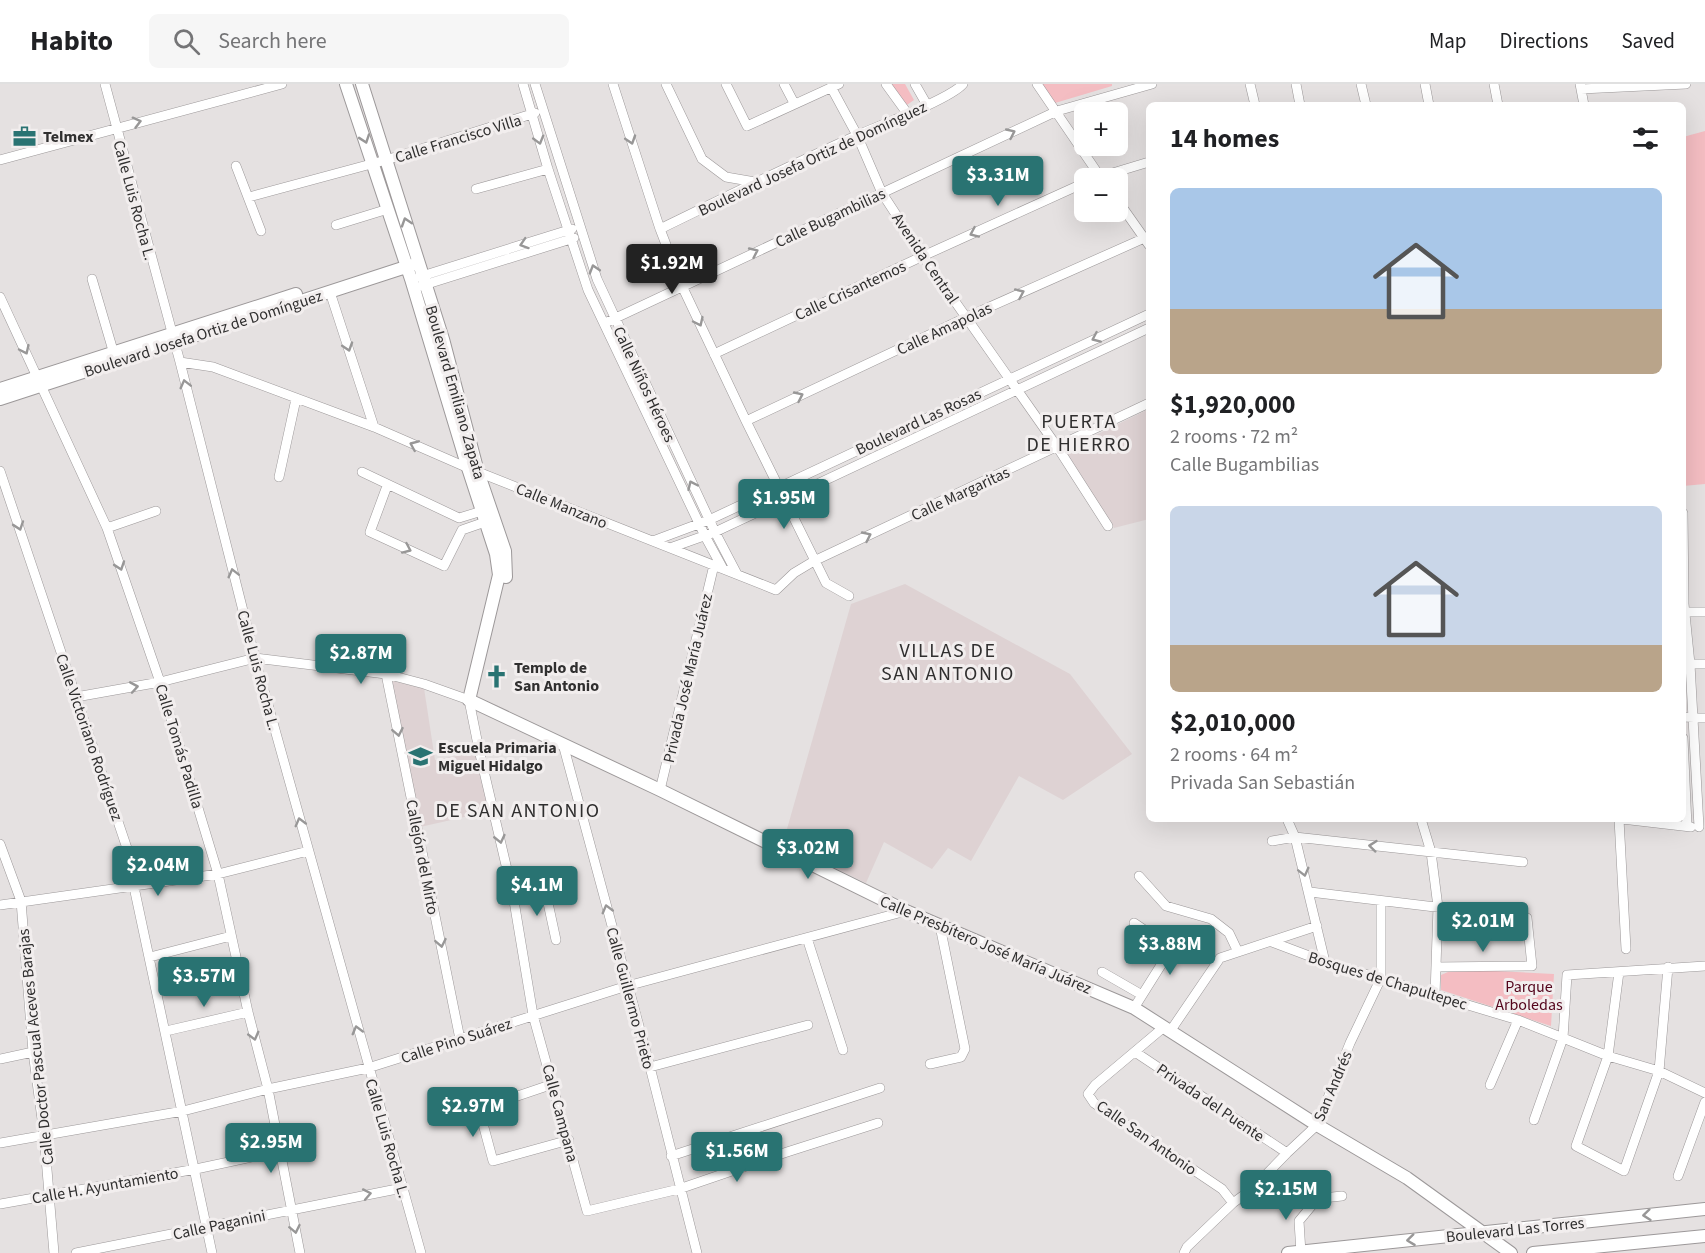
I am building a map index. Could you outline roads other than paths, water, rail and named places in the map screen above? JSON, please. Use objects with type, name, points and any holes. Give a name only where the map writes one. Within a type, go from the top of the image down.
[{"type":"street","name":"Calle Luis Rocha L.","points":[[105,84],[180,362],[255,658],[421,1253]]},
{"type":"street","points":[[0,160],[282,84]]},
{"type":"street","name":"Boulevard Emiliano Zapata","points":[[346,84],[379,162],[412,261],[473,470],[483,517],[496,554],[499,575],[473,702]]},
{"type":"street","name":"Boulevard Emiliano Zapata","points":[[362,84],[388,209],[412,261]]},
{"type":"street","name":"Calle Niños Héroes","points":[[523,84],[588,290],[609,321],[704,522],[705,536],[718,567]]},
{"type":"street","name":"Calle Niños Héroes","points":[[535,84],[609,321]]},
{"type":"street","points":[[613,84],[660,230],[682,286],[814,561],[826,583],[849,596]]},
{"type":"street","points":[[666,84],[702,159],[726,177],[755,182]]},
{"type":"street","points":[[726,84],[747,126],[835,86]]},
{"type":"street","points":[[784,84],[794,103]]},
{"type":"street","points":[[886,84],[907,113]]},
{"type":"street","points":[[915,84],[927,105]]},
{"type":"street","name":"Boulevard Josefa Ortiz de Domínguez","points":[[660,230],[755,182],[927,105],[959,89],[963,84]]},
{"type":"street","points":[[1037,84],[1057,111],[1092,168]]},
{"type":"street","name":"Calle Bugambilias","points":[[609,321],[1057,111],[1152,84]]},
{"type":"street","points":[[1250,84],[1254,102]]},
{"type":"street","points":[[1296,84],[1299,102]]},
{"type":"street","points":[[1361,84],[1365,102]]},
{"type":"street","points":[[1425,84],[1428,102]]},
{"type":"street","points":[[1494,84],[1497,102]]},
{"type":"street","points":[[1584,102],[1581,87],[1686,84]]},
{"type":"street","name":"Avenida Central","points":[[835,86],[882,193],[923,256],[1058,448],[1108,526]]},
{"type":"street","name":"Calle Francisco Villa","points":[[249,197],[379,162],[543,110]]},
{"type":"street","points":[[1128,169],[1146,163]]},
{"type":"street","points":[[236,166],[261,231]]},
{"type":"street","points":[[476,189],[548,169]]},
{"type":"street","name":"Calle Crisantemos","points":[[714,354],[1074,188]]},
{"type":"street","points":[[336,225],[388,209]]},
{"type":"street","points":[[1128,214],[1146,239]]},
{"type":"street","points":[[418,282],[581,231]]},
{"type":"street","name":"Calle Amapolas","points":[[746,421],[967,317],[1146,240]]},
{"type":"street","name":"Boulevard Josefa Ortiz de Domínguez","points":[[0,389],[39,381],[412,261]]},
{"type":"street","name":"Boulevard Josefa Ortiz de Domínguez","points":[[0,399],[39,381],[114,354],[173,339],[330,292],[412,261]]},
{"type":"street","points":[[92,279],[114,354]]},
{"type":"street","points":[[330,292],[374,428]]},
{"type":"street","name":"Calle Tomás Padilla","points":[[0,297],[107,528],[160,682],[218,874],[248,1012],[268,1089],[300,1253]]},
{"type":"street","name":"Boulevard Las Rosas","points":[[653,541],[704,522],[1146,315]]},
{"type":"street","name":"Boulevard Las Rosas","points":[[670,548],[715,532],[1146,329]]},
{"type":"street","name":"Calle Manzano","points":[[180,362],[213,367],[374,428],[473,470],[776,590]]},
{"type":"street","points":[[279,477],[296,399]]},
{"type":"street","name":"Calle Margaritas","points":[[776,590],[794,573],[814,561],[1058,448],[1146,404]]},
{"type":"street","name":"Boulevard Emiliano Zapata","points":[[473,470],[505,551],[506,576],[473,702]]},
{"type":"street","name":"Calle Victoriano Rodríguez","points":[[0,471],[136,874],[134,887],[196,1169],[212,1253]]},
{"type":"street","points":[[362,472],[387,486],[459,518],[483,517]]},
{"type":"street","points":[[387,486],[370,532],[444,566],[462,530],[483,517]]},
{"type":"street","points":[[107,528],[156,510]]},
{"type":"street","points":[[459,518],[462,530]]},
{"type":"street","name":"Calle Niños Héroes","points":[[704,522],[715,532],[737,574]]},
{"type":"street","name":"Privada José María Juárez","points":[[660,790],[718,567]]},
{"type":"street","points":[[1686,608],[1705,612]]},
{"type":"street","points":[[1649,822],[1702,827],[1701,774],[1688,718],[1686,645]]},
{"type":"street","points":[[76,697],[160,682],[255,658]]},
{"type":"street","name":"Calle Presbítero José María Juárez","points":[[255,658],[386,674],[424,684],[473,702],[660,790],[906,911],[1134,1008],[1317,1125],[1407,1178],[1504,1248]]},
{"type":"street","points":[[1687,664],[1705,663]]},
{"type":"street","name":"Callejón del Mirto","points":[[386,674],[460,1039]]},
{"type":"street","name":"Calle Campana","points":[[473,702],[479,750],[513,895],[533,1015],[587,1211],[679,1190]]},
{"type":"street","points":[[1688,718],[1705,718]]},
{"type":"street","name":"Calle Guillermo Prieto","points":[[563,744],[650,1067],[679,1190],[697,1253]]},
{"type":"street","points":[[1686,771],[1701,774]]},
{"type":"street","points":[[1686,808],[1687,826]]},
{"type":"street","points":[[1288,822],[1295,837],[1310,892],[1325,962]]},
{"type":"street","points":[[1422,822],[1431,852],[1438,907],[1435,996]]},
{"type":"street","points":[[1620,822],[1626,949]]},
{"type":"street","points":[[1272,841],[1295,837],[1523,862]]},
{"type":"street","name":"Calle Doctor Pascual Aceves Barajas","points":[[0,844],[21,901],[33,1052],[44,1134],[54,1253]]},
{"type":"street","points":[[0,905],[218,874],[308,851]]},
{"type":"street","points":[[1139,876],[1166,906],[1211,919],[1229,933],[1238,952]]},
{"type":"street","points":[[513,895],[545,889],[556,940]]},
{"type":"street","points":[[1310,892],[1527,918],[1532,966],[1436,967]]},
{"type":"street","points":[[1381,902],[1381,978]]},
{"type":"street","name":"Calle Pino Suárez","points":[[0,1143],[183,1111],[268,1089],[368,1068],[627,986],[906,911]]},
{"type":"street","points":[[1134,923],[1171,948]]},
{"type":"street","points":[[930,1064],[961,1057],[965,1049],[940,926]]},
{"type":"street","points":[[1135,1052],[1167,1028],[1220,958],[1317,926]]},
{"type":"street","points":[[1134,1008],[1183,930]]},
{"type":"street","points":[[150,957],[231,936]]},
{"type":"street","points":[[807,938],[843,1050]]},
{"type":"street","name":"Bosques de Chapultepec","points":[[1272,942],[1325,962],[1518,1020],[1608,1056],[1659,1071],[1705,1093]]},
{"type":"street","points":[[1534,1120],[1563,1038],[1567,975],[1705,966]]},
{"type":"street","points":[[1619,972],[1608,1056],[1576,1146],[1624,1171],[1659,1071],[1668,967]]},
{"type":"street","points":[[1102,972],[1142,995]]},
{"type":"street","name":"San Andrés","points":[[1184,1253],[1187,1247],[1233,1203],[1252,1189],[1317,1125],[1350,1043],[1381,978]]},
{"type":"street","points":[[166,1031],[248,1012]]},
{"type":"street","points":[[1490,1085],[1518,1020]]},
{"type":"street","points":[[650,1067],[808,1025]]},
{"type":"street","points":[[0,1059],[33,1052]]},
{"type":"street","name":"Calle San Antonio","points":[[1135,1052],[1095,1085],[1088,1094],[1095,1103],[1222,1189],[1233,1203]]},
{"type":"street","name":"Privada del Puente","points":[[1135,1052],[1287,1153]]},
{"type":"street","points":[[553,1084],[479,1109],[493,1161],[569,1140]]},
{"type":"street","points":[[671,1156],[880,1088]]},
{"type":"street","points":[[1678,1176],[1705,1102]]},
{"type":"street","points":[[679,1190],[878,1123]]},
{"type":"street","name":"Calle H. Ayuntamiento","points":[[0,1204],[196,1169],[280,1151]]},
{"type":"street","name":"Calle Paganini","points":[[76,1253],[402,1188]]},
{"type":"street","points":[[1252,1189],[1266,1204],[1342,1196]]},
{"type":"street","points":[[1297,1252],[1299,1221],[1318,1198]]},
{"type":"street","name":"Boulevard Las Torres","points":[[1297,1252],[1705,1209]]},
{"type":"street","name":"Boulevard Las Torres","points":[[1533,1253],[1705,1236]]},
{"type":"place","name":"Telmex","points":[[25,136]]},
{"type":"place","name":"Templo de San Antonio","points":[[496,676]]},
{"type":"place","name":"Escuela Primaria Miguel Hidalgo","points":[[420,756]]},
{"type":"district","name":"PUERTA DE HIERRO","points":[[1079,432]]},
{"type":"district","name":"VILLAS DE SAN ANTONIO","points":[[948,662]]},
{"type":"district","name":"DE SAN ANTONIO","points":[[518,810]]},
{"type":"park label","name":"Parque Arboledas","points":[[1529,995]]}]
